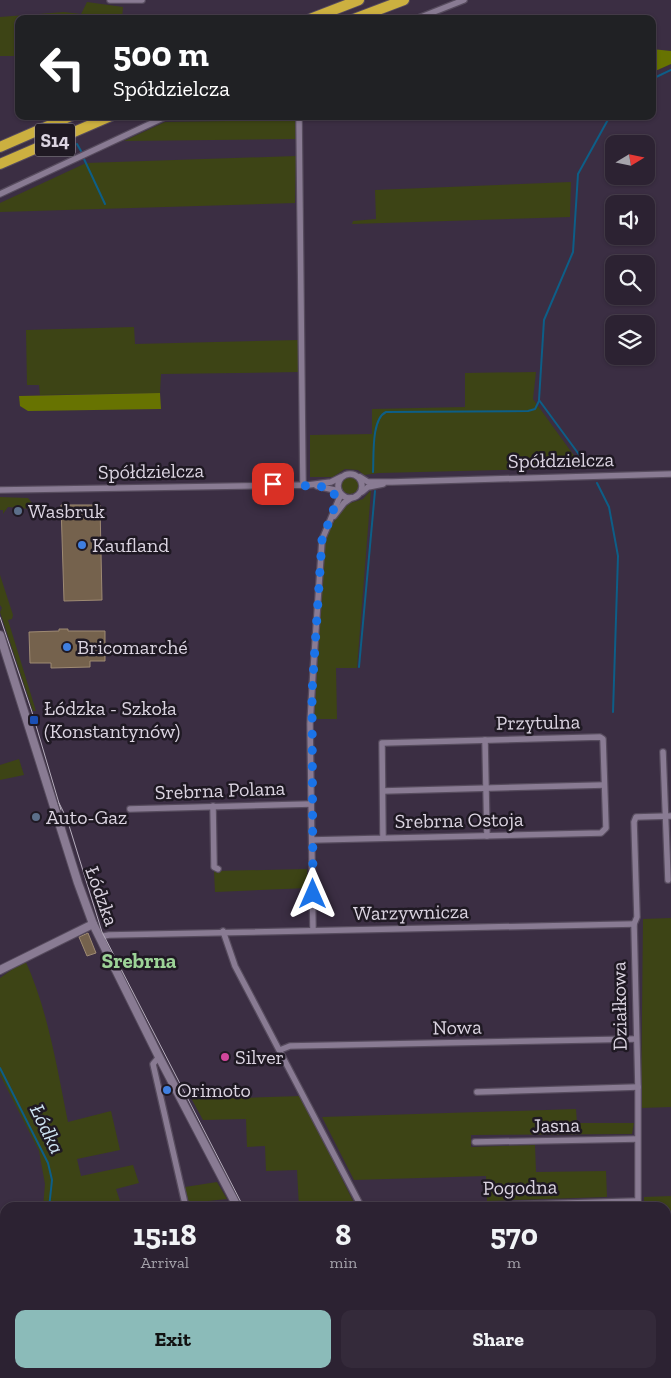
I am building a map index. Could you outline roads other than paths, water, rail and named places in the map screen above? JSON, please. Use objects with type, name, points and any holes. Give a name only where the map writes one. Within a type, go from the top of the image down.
[{"type":"highway","points":[[320,15],[359,0]]},
{"type":"highway","points":[[365,15],[404,0]]},
{"type":"highway","name":"S14","points":[[0,147],[62,120]]},
{"type":"highway","name":"S14","points":[[0,164],[102,120]]},
{"type":"main road","name":"Łódzka","points":[[0,634],[78,883],[93,924],[159,1057],[235,1202]]},
{"type":"main road","points":[[0,970],[93,924]]},
{"type":"street","points":[[110,0],[142,0]]},
{"type":"street","points":[[426,15],[464,0]]},
{"type":"street","points":[[0,194],[158,120]]},
{"type":"street","points":[[299,120],[306,485]]},
{"type":"street","points":[[306,485],[331,482],[351,473],[368,482],[392,482]]},
{"type":"street","name":"Spółdzielcza","points":[[392,482],[671,474]]},
{"type":"street","points":[[313,930],[312,693],[321,545],[340,492],[338,484],[341,477]]},
{"type":"street","points":[[359,494],[363,487],[360,477]]},
{"type":"street","points":[[328,523],[344,503],[368,487],[392,482]]},
{"type":"street","points":[[306,485],[328,487],[351,498]]},
{"type":"street","name":"Spółdzielcza","points":[[0,490],[306,485]]},
{"type":"street","points":[[328,487],[334,493],[336,503]]},
{"type":"street","name":"Przytulna","points":[[382,791],[382,743],[602,738],[605,830]]},
{"type":"street","points":[[485,740],[487,836]]},
{"type":"street","points":[[663,752],[668,816],[668,880]]},
{"type":"street","points":[[383,838],[382,791],[604,785]]},
{"type":"street","name":"Srebrna Polana","points":[[130,809],[311,804]]},
{"type":"street","points":[[213,806],[214,867],[218,869]]},
{"type":"street","name":"Działkowa","points":[[638,1202],[638,1087],[634,924],[637,917],[634,819],[668,816]]},
{"type":"street","name":"Srebrna Ostoja","points":[[312,840],[601,833],[605,830]]},
{"type":"street","name":"Warzywnicza","points":[[99,937],[109,935],[223,931],[634,924]]},
{"type":"street","points":[[223,931],[235,966],[359,1202]]},
{"type":"street","name":"Nowa","points":[[280,1050],[290,1046],[636,1039]]},
{"type":"street","points":[[159,1057],[153,1064],[185,1202]]},
{"type":"street","points":[[477,1092],[638,1087]]},
{"type":"street","name":"Jasna","points":[[475,1142],[637,1139]]},
{"type":"waterway","points":[[656,77],[671,70]]},
{"type":"waterway","points":[[586,464],[539,400],[544,320],[573,252],[578,174],[608,120]]},
{"type":"waterway","points":[[77,144],[81,151]]},
{"type":"waterway","points":[[84,159],[105,204]]},
{"type":"waterway","points":[[373,472],[376,430],[381,416],[386,412],[528,411],[535,409],[539,401]]},
{"type":"waterway","points":[[597,483],[609,507],[618,556],[613,712]]},
{"type":"waterway","points":[[359,667],[375,491]]},
{"type":"waterway","name":"Łódka","points":[[0,1068],[48,1163],[52,1180],[50,1202]]},
{"type":"tram line","points":[[0,617],[32,712],[61,810]]},
{"type":"tram line","points":[[59,803],[67,819],[102,932],[241,1202]]},
{"type":"place","name":"Wasbruk","points":[[18,511]]},
{"type":"place","name":"Kaufland","points":[[82,545]]},
{"type":"place","name":"Bricomarché","points":[[67,647]]},
{"type":"place","name":"Łódzka - Szkoła (Konstantynów)","points":[[34,720]]},
{"type":"place","name":"Auto-Gaz","points":[[36,817]]},
{"type":"place","name":"Silver","points":[[225,1057]]},
{"type":"place","name":"Orimoto","points":[[167,1090]]},
{"type":"district","name":"Srebrna","points":[[139,961]]}]
